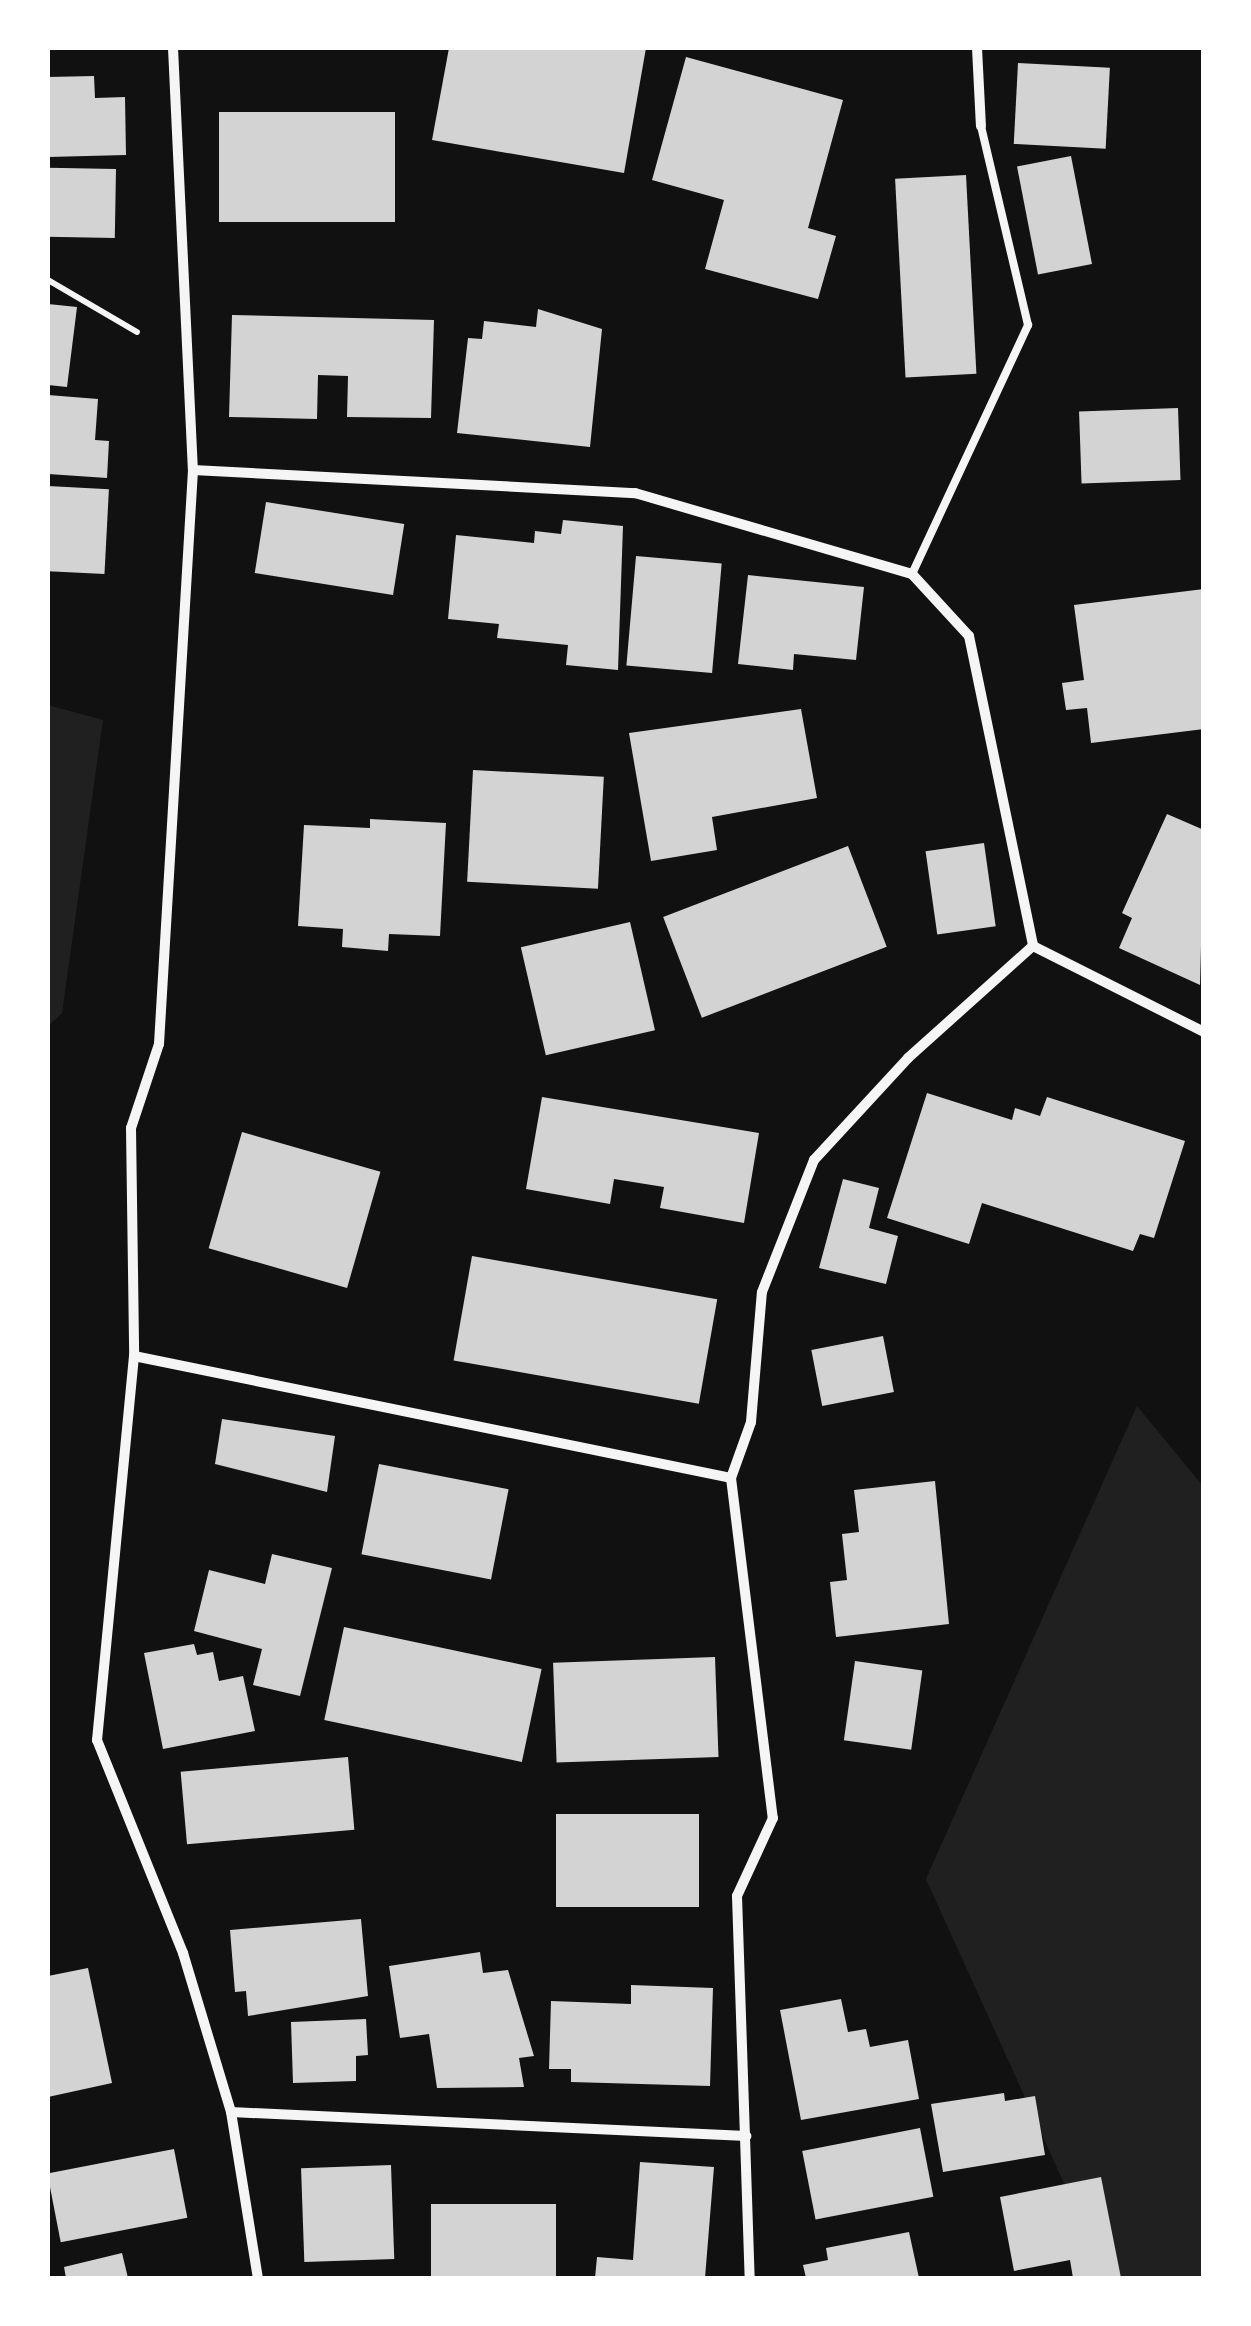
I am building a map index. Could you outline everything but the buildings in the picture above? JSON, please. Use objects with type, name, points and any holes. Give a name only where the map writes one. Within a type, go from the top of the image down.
[{"type":"street","points":[[172,48],[192,470],[159,1044],[131,1128],[134,1356],[96,1740],[184,1953],[231,2112],[258,2278]]},
{"type":"street","points":[[976,48],[981,126]]},
{"type":"street","points":[[192,470],[635,494],[912,574],[969,636],[1033,946]]},
{"type":"street","points":[[1033,946],[1204,1032]]},
{"type":"street","points":[[750,2278],[737,1896],[773,1818],[731,1478],[752,1422],[762,1292],[814,1160],[1033,946]]},
{"type":"street","points":[[134,1356],[731,1478]]},
{"type":"street","points":[[231,2112],[746,2136]]},
{"type":"lane","points":[[912,574],[1028,325],[981,126]]},
{"type":"path","points":[[48,280],[187,357]]},
{"type":"shaded area","points":[[48,705],[103,720],[62,1013],[48,1026]]},
{"type":"shaded area","points":[[1137,1406],[1203,1486],[1203,2278],[1107,2278],[926,1879]]}]
